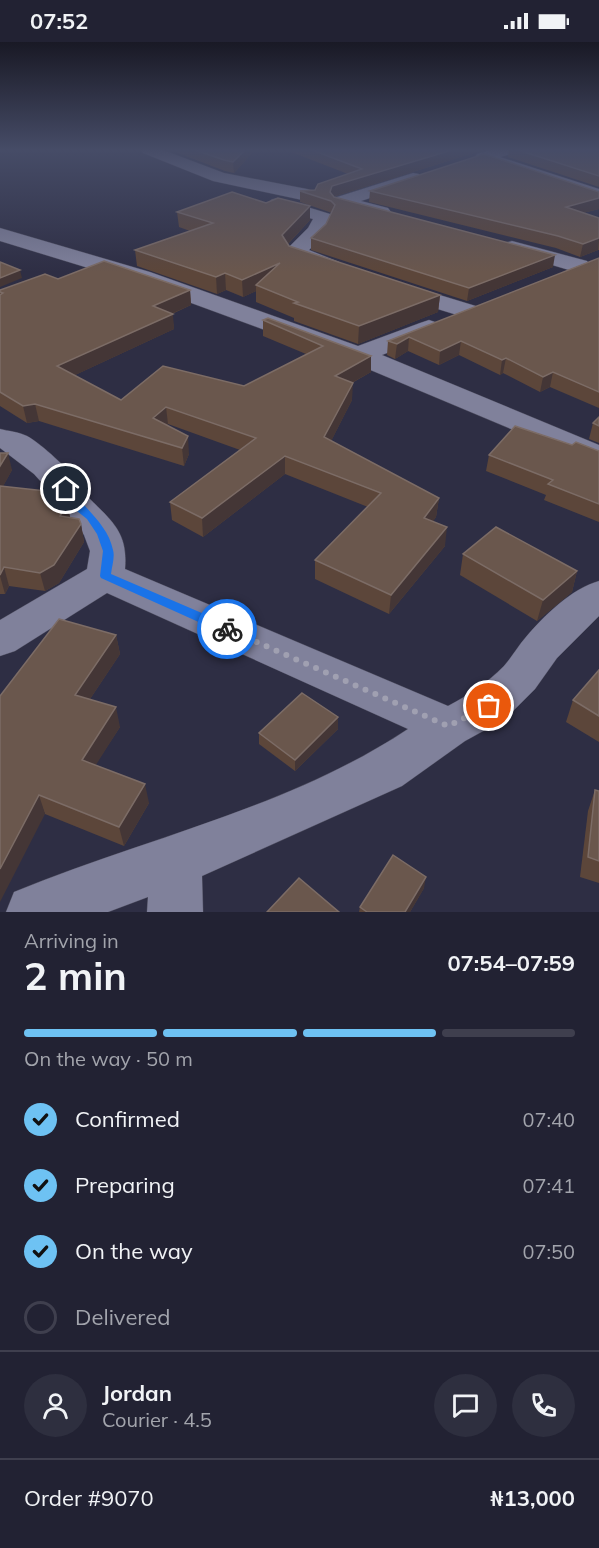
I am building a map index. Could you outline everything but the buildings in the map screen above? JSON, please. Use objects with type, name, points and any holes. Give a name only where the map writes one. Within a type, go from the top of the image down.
[{"type":"street","points":[[288,191],[341,201],[397,216]]},
{"type":"street","points":[[341,201],[373,191]]},
{"type":"street","points":[[278,204],[323,218],[317,231],[295,252],[351,274]]},
{"type":"street","points":[[0,234],[228,306],[314,341],[358,355],[599,456]]},
{"type":"street","points":[[498,243],[589,262]]},
{"type":"street","points":[[60,274],[90,262]]},
{"type":"street","points":[[546,280],[589,262]]},
{"type":"street","points":[[358,355],[481,307],[382,285]]},
{"type":"street","points":[[0,438],[16,443],[45,467],[66,489],[76,505],[90,517],[102,534],[108,551],[105,576]]},
{"type":"street","points":[[0,640],[105,576]]},
{"type":"street","points":[[105,576],[448,726]]},
{"type":"street","points":[[34,912],[175,886],[306,807],[385,771],[448,726],[489,706],[520,677],[542,647],[576,613],[599,595]]},
{"type":"way so far","points":[[227,629],[448,726],[489,706]]},
{"type":"route","points":[[66,489],[76,505],[90,517],[102,534],[108,551],[105,576],[227,629]]}]
